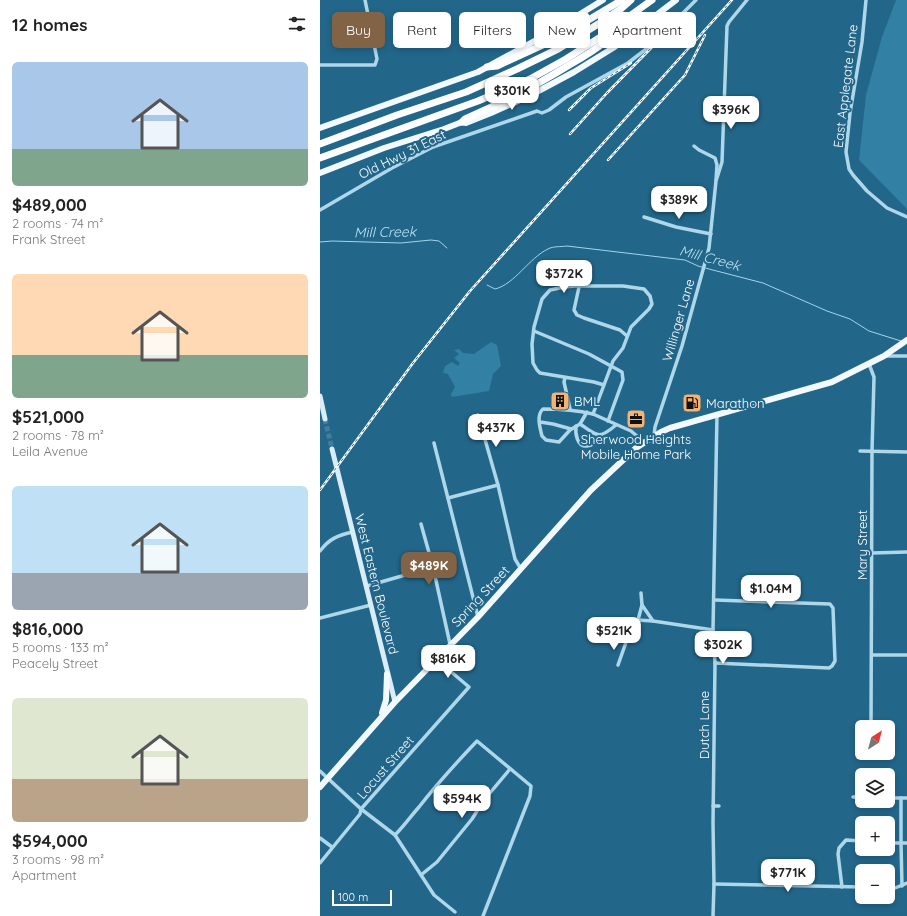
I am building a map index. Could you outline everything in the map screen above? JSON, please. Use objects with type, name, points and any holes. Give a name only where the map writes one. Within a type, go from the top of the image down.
[{"type":"highway","points":[[487,67],[497,66],[560,37],[622,0]]},
{"type":"highway","points":[[320,144],[397,115],[466,92],[518,69],[558,49],[609,17],[631,0]]},
{"type":"highway","points":[[636,12],[652,0]]},
{"type":"highway","points":[[320,158],[478,100],[530,78],[566,59],[598,38]]},
{"type":"highway","points":[[462,122],[465,119],[508,100],[536,85],[598,46]]},
{"type":"main road","points":[[320,128],[478,72],[552,32],[603,0]]},
{"type":"main road","points":[[320,173],[384,148],[462,122],[466,123],[531,95],[574,72],[613,48],[676,0]]},
{"type":"main road","name":"Spring Street","points":[[320,787],[394,702],[478,617],[591,490],[623,458],[644,442],[672,428],[832,382],[884,356],[907,340]]},
{"type":"main road","points":[[320,396],[325,419]]},
{"type":"main road","name":"West Eastern Boulevard","points":[[332,449],[372,605],[394,702]]},
{"type":"main road","points":[[381,717],[386,700],[387,674]]},
{"type":"street","points":[[320,65],[347,66],[375,64],[377,59],[376,53],[364,0]]},
{"type":"street","name":"Old Hwy 31 East","points":[[320,210],[392,168],[433,147],[537,111],[542,113],[549,110],[566,97],[628,63],[650,46],[696,0]]},
{"type":"street","name":"Willinger Lane","points":[[654,436],[655,427],[682,346],[703,272],[711,234],[716,181],[722,162],[727,26],[747,0]]},
{"type":"street","name":"East Applegate Lane","points":[[866,0],[862,42],[850,113],[846,152],[849,169],[867,191],[887,208],[907,217]]},
{"type":"street","points":[[694,146],[715,158],[717,165],[716,181]]},
{"type":"street","points":[[644,217],[676,227],[711,234]]},
{"type":"street","points":[[579,286],[574,310],[577,315],[620,330],[627,336]]},
{"type":"street","points":[[593,414],[610,371],[611,366],[632,327],[649,309],[652,304],[652,300],[648,292],[639,288],[623,286],[579,286],[555,288],[550,290],[542,299],[537,315],[532,354],[533,364],[540,373],[594,382],[604,386]]},
{"type":"street","points":[[534,331],[575,348],[620,370],[624,375],[608,421]]},
{"type":"street","points":[[884,356],[907,356]]},
{"type":"street","name":"Mary Street","points":[[869,364],[874,377],[872,451],[871,720]]},
{"type":"street","points":[[565,378],[564,382],[570,409]]},
{"type":"street","points":[[587,412],[580,424],[571,429],[559,442],[546,440],[542,436],[539,415],[540,411],[543,409],[570,409],[587,412],[593,414],[631,431],[644,442]]},
{"type":"street","name":"Dutch Lane","points":[[713,916],[715,663],[713,630],[715,600],[717,414]]},
{"type":"street","points":[[478,415],[498,485],[515,559],[521,569]]},
{"type":"street","points":[[540,422],[571,429]]},
{"type":"street","points":[[580,424],[593,433],[602,435]]},
{"type":"street","points":[[576,426],[576,436],[579,441],[587,446],[592,445],[602,435],[616,425]]},
{"type":"street","points":[[434,443],[478,617]]},
{"type":"street","points":[[860,451],[907,452]]},
{"type":"street","points":[[448,498],[498,485]]},
{"type":"street","points":[[421,524],[433,567],[450,644]]},
{"type":"street","points":[[320,551],[328,541],[338,535],[353,532]]},
{"type":"street","points":[[872,553],[907,552]]},
{"type":"street","points":[[367,586],[433,567]]},
{"type":"street","points":[[618,666],[625,642],[630,631],[638,620],[642,605],[641,593]]},
{"type":"street","points":[[715,600],[831,605],[833,608],[835,660],[829,668],[715,663]]},
{"type":"street","points":[[320,618],[372,605]]},
{"type":"street","points":[[642,605],[653,621]]},
{"type":"street","points":[[638,620],[713,630]]},
{"type":"street","points":[[872,654],[907,655]]},
{"type":"street","name":"Locust Street","points":[[320,863],[360,814],[361,809],[469,687],[436,659]]},
{"type":"street","points":[[395,836],[456,763],[477,741],[531,786],[530,796],[483,916]]},
{"type":"street","points":[[421,875],[436,862],[450,846],[472,819],[484,800],[510,769]]},
{"type":"street","points":[[320,771],[361,809],[395,836],[434,895],[455,912]]},
{"type":"street","points":[[895,798],[907,798]]},
{"type":"street","points":[[901,798],[902,886]]},
{"type":"street","points":[[713,806],[720,806]]},
{"type":"street","points":[[320,838],[332,847]]},
{"type":"street","points":[[842,886],[838,854],[840,846],[848,840],[855,840]]},
{"type":"street","points":[[895,843],[907,843]]},
{"type":"street","points":[[895,886],[902,886],[907,883]]},
{"type":"street","points":[[714,884],[855,887]]},
{"type":"shaded area","points":[[896,0],[907,0],[907,209],[859,160],[866,95],[882,37]]},
{"type":"shaded area","points":[[491,342],[497,345],[501,366],[493,374],[489,391],[452,397],[451,394],[455,387],[448,374],[443,373],[445,366],[452,362],[458,366],[460,363],[454,358],[459,354],[454,350],[459,349],[463,353],[474,354]]},
{"type":"waterway","name":"Mill Creek","points":[[320,242],[401,243],[431,240],[439,241],[447,248]]},
{"type":"waterway","name":"Mill Creek","points":[[487,285],[495,289],[502,286],[516,277],[541,253],[555,247],[567,246],[685,260],[698,266],[763,283],[827,311],[850,319],[869,331],[901,341]]},
{"type":"tunnel","points":[[325,419],[332,449]]},
{"type":"railway","points":[[320,490],[413,363],[470,291],[732,0]]},
{"type":"railway","points":[[608,160],[685,75],[705,35]]},
{"type":"railway","points":[[570,134],[607,93],[651,48]]},
{"type":"railway","points":[[569,110],[591,88],[631,63]]},
{"type":"place","name":"BML","points":[[560,401]]},
{"type":"place","name":"Marathon","points":[[692,403]]},
{"type":"place","name":"Sherwood Heights Mobile Home Park","points":[[636,419]]}]
